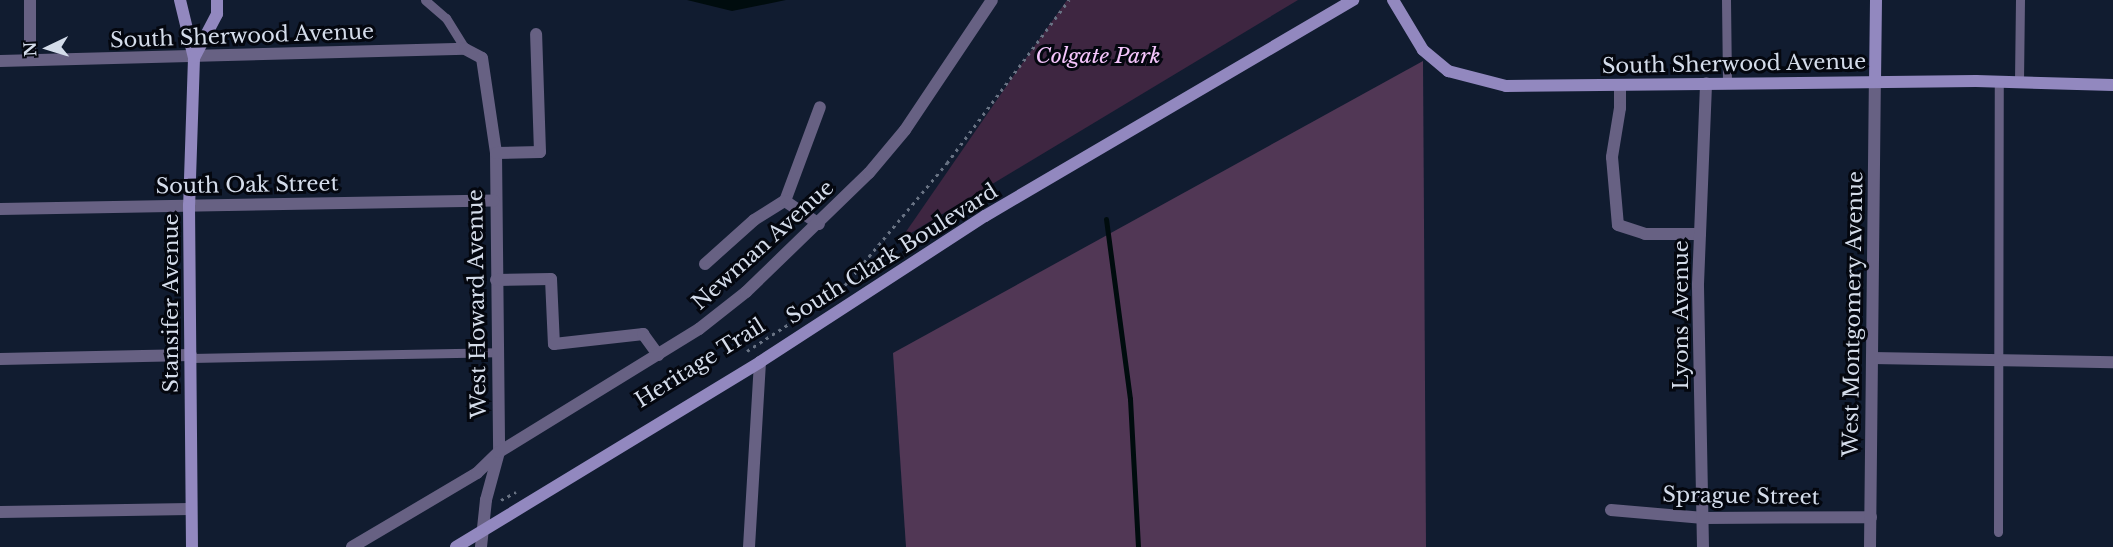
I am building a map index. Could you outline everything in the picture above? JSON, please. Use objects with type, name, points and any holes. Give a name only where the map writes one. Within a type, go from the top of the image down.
[{"type":"street","points":[[30,0],[30,60]]},
{"type":"street","points":[[180,0],[194,58]]},
{"type":"street","points":[[194,58],[217,14],[217,0]]},
{"type":"street","name":"Newman Avenue","points":[[499,452],[658,355],[746,292],[819,224],[905,130],[992,0]]},
{"type":"street","name":"South Clark Boulevard","points":[[456,547],[760,362],[985,216],[1353,0]]},
{"type":"street","name":"South Sherwood Avenue","points":[[1393,0],[1423,50],[1448,70],[1506,86],[2000,81],[2113,85]]},
{"type":"street","points":[[1875,82],[1876,0]]},
{"type":"street","points":[[496,153],[540,152],[536,34]]},
{"type":"street","name":"South Sherwood Avenue","points":[[0,61],[194,58],[465,49],[482,58]]},
{"type":"street","name":"Stansifer Avenue","points":[[192,547],[189,205],[194,58]]},
{"type":"street","name":"West Howard Avenue","points":[[481,547],[481,532],[499,452],[494,200],[496,153],[482,58]]},
{"type":"street","name":"West Montgomery Avenue","points":[[1870,547],[1875,82]]},
{"type":"street","name":"Lyons Avenue","points":[[1703,547],[1700,234],[1706,83]]},
{"type":"street","points":[[1620,86],[1620,108],[1612,157],[1618,225],[1645,234],[1700,234]]},
{"type":"street","points":[[705,264],[753,220],[785,201],[820,107]]},
{"type":"street","name":"South Oak Street","points":[[0,209],[494,200]]},
{"type":"street","points":[[785,201],[819,224]]},
{"type":"street","points":[[496,280],[551,279],[554,344],[643,334],[658,355]]},
{"type":"street","points":[[0,360],[191,356]]},
{"type":"street","points":[[1872,358],[2113,362]]},
{"type":"street","points":[[749,547],[760,362]]},
{"type":"street","points":[[352,547],[477,473],[499,452]]},
{"type":"street","points":[[0,512],[190,509]]},
{"type":"street","name":"Sprague Street","points":[[1611,510],[1704,518],[1871,517]]},
{"type":"lane","points":[[425,0],[446,18],[465,49]]},
{"type":"lane","points":[[1726,0],[1727,82]]},
{"type":"lane","points":[[2019,81],[2020,0]]},
{"type":"lane","points":[[1998,532],[2000,81]]},
{"type":"lane","points":[[191,356],[496,352]]},
{"type":"path","name":"Heritage Trail","points":[[741,356],[840,291],[947,163],[1070,0]]},
{"type":"path","points":[[503,499],[523,488]]},
{"type":"green space","name":"Colgate Park","points":[[1067,0],[1298,0],[901,239],[1012,78]]},
{"type":"shaded area","points":[[687,0],[786,0],[732,11]]},
{"type":"shaded area","points":[[1423,61],[1426,547],[906,547],[893,353]]},
{"type":"waterway","points":[[1106,219],[1130,399],[1138,547]]}]
